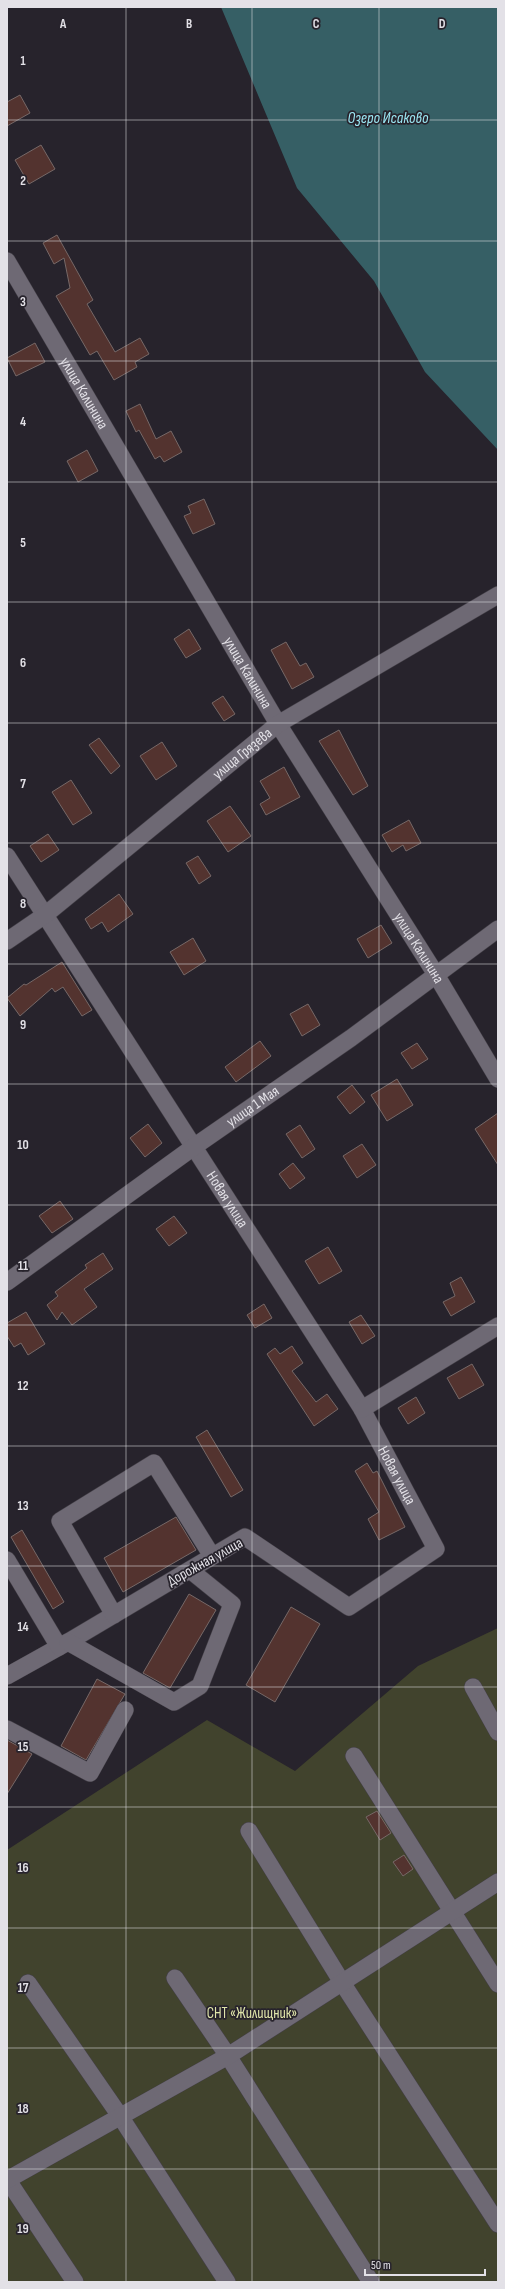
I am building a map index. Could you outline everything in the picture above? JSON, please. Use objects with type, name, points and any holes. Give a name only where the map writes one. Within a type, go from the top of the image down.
[{"type":"street","name":"улица Калинина","points":[[7,261],[278,724],[436,973],[498,1079]]},
{"type":"street","name":"улица Грязева","points":[[7,941],[45,915],[278,724],[498,595]]},
{"type":"street","name":"Новая улица","points":[[7,856],[195,1146],[362,1409],[436,1549]]},
{"type":"street","name":"улица 1 Мая","points":[[7,1282],[195,1146],[351,1038],[436,973],[498,929]]},
{"type":"street","points":[[362,1409],[498,1326]]},
{"type":"street","points":[[114,1614],[60,1521],[154,1464],[212,1556]]},
{"type":"street","name":"Дорожная улица","points":[[7,1676],[64,1645],[245,1537],[349,1607],[436,1549]]},
{"type":"street","points":[[7,1560],[64,1645],[174,1702],[200,1686],[232,1604],[190,1570]]},
{"type":"street","points":[[473,1687],[498,1732]]},
{"type":"street","points":[[7,1729],[90,1773],[125,1710]]},
{"type":"street","points":[[354,1756],[498,1984]]},
{"type":"street","points":[[249,1831],[343,1984],[498,2224]]},
{"type":"street","points":[[75,2282],[7,2179],[228,2056],[343,1984],[498,1882]]},
{"type":"street","points":[[175,1978],[228,2056],[371,2282]]},
{"type":"street","points":[[28,1983],[120,2116],[227,2282]]},
{"type":"green space","name":"СНТ «Жилищник»","points":[[498,1628],[498,2282],[7,2282],[7,1850],[207,1720],[295,1771],[418,1666]]},
{"type":"water","name":"Озеро Исаково","points":[[221,7],[498,7],[498,450],[425,372],[374,281],[297,188]]},
{"type":"building","points":[[20,95],[30,113],[7,126],[7,102]]},
{"type":"building","points":[[41,145],[55,169],[29,184],[15,160]]},
{"type":"building","points":[[57,235],[93,300],[87,304],[115,352],[140,338],[149,354],[135,362],[137,367],[114,380],[97,351],[90,355],[56,296],[70,288],[64,258],[54,264],[43,243]]},
{"type":"building","points":[[35,343],[45,362],[16,376],[7,358]]},
{"type":"building","points":[[140,404],[156,439],[171,431],[182,452],[164,462],[160,456],[155,459],[139,430],[136,432],[126,411]]},
{"type":"building","points":[[87,450],[98,471],[78,482],[67,461]]},
{"type":"building","points":[[204,499],[215,524],[193,534],[184,516],[191,513],[188,506]]},
{"type":"building","points":[[189,629],[201,649],[186,658],[174,639]]},
{"type":"building","points":[[286,642],[300,666],[306,663],[314,677],[292,689],[271,650]]},
{"type":"building","points":[[223,696],[235,714],[224,721],[212,703]]},
{"type":"building","points":[[339,730],[368,786],[353,795],[319,741]]},
{"type":"building","points":[[99,738],[120,766],[111,774],[89,745]]},
{"type":"building","points":[[162,742],[177,766],[156,780],[140,756]]},
{"type":"building","points":[[284,767],[300,797],[266,815],[260,804],[270,798],[260,781]]},
{"type":"building","points":[[71,780],[92,813],[73,825],[52,792]]},
{"type":"building","points":[[230,806],[251,836],[228,852],[207,821]]},
{"type":"building","points":[[409,820],[421,843],[406,851],[403,845],[392,852],[382,835]]},
{"type":"building","points":[[48,834],[59,850],[41,862],[30,846]]},
{"type":"building","points":[[198,856],[211,876],[199,884],[186,863]]},
{"type":"building","points":[[119,894],[133,914],[108,932],[102,922],[91,929],[85,919]]},
{"type":"building","points":[[381,925],[392,943],[368,958],[357,939]]},
{"type":"building","points":[[193,938],[206,961],[184,975],[170,952]]},
{"type":"building","points":[[62,962],[92,1010],[82,1016],[63,987],[55,992],[52,988],[20,1016],[7,998],[24,984],[26,985]]},
{"type":"building","points":[[308,1004],[320,1025],[302,1036],[290,1014]]},
{"type":"building","points":[[260,1041],[271,1056],[236,1082],[225,1067]]},
{"type":"building","points":[[417,1043],[428,1059],[412,1069],[401,1053]]},
{"type":"building","points":[[397,1079],[413,1105],[387,1121],[371,1095]]},
{"type":"building","points":[[352,1085],[365,1102],[350,1114],[337,1097]]},
{"type":"building","points":[[498,1113],[498,1165],[475,1129]]},
{"type":"building","points":[[148,1124],[162,1143],[145,1157],[130,1138]]},
{"type":"building","points":[[300,1125],[315,1149],[302,1158],[286,1134]]},
{"type":"building","points":[[362,1144],[376,1165],[357,1178],[343,1156]]},
{"type":"building","points":[[293,1163],[305,1178],[290,1189],[279,1174]]},
{"type":"building","points":[[60,1201],[73,1219],[52,1233],[39,1216]]},
{"type":"building","points":[[174,1216],[187,1233],[169,1246],[156,1229]]},
{"type":"building","points":[[328,1247],[342,1271],[319,1284],[305,1261]]},
{"type":"building","points":[[103,1253],[113,1269],[84,1289],[97,1307],[72,1325],[62,1312],[57,1320],[47,1305],[58,1296],[55,1292],[87,1268],[85,1265]]},
{"type":"building","points":[[461,1277],[475,1302],[451,1316],[443,1302],[455,1296],[450,1283]]},
{"type":"building","points":[[264,1304],[272,1318],[255,1328],[247,1315]]},
{"type":"building","points":[[26,1312],[45,1344],[28,1355],[21,1343],[14,1347],[7,1336],[7,1323]]},
{"type":"building","points":[[361,1315],[375,1336],[362,1344],[349,1322]]},
{"type":"building","points":[[292,1346],[303,1363],[292,1371],[316,1402],[327,1394],[338,1409],[314,1426],[267,1354],[275,1348],[280,1354]]},
{"type":"building","points":[[472,1364],[484,1385],[459,1399],[447,1378]]},
{"type":"building","points":[[416,1397],[425,1413],[408,1424],[398,1408]]},
{"type":"building","points":[[207,1430],[243,1490],[231,1497],[196,1437]]},
{"type":"building","points":[[367,1463],[373,1473],[377,1471],[405,1527],[379,1540],[368,1519],[379,1512],[355,1471]]},
{"type":"building","points":[[176,1517],[196,1550],[123,1592],[104,1558]]},
{"type":"building","points":[[22,1530],[64,1602],[53,1609],[11,1537]]},
{"type":"building","points":[[189,1594],[216,1610],[170,1688],[143,1673]]},
{"type":"building","points":[[291,1607],[320,1624],[275,1702],[246,1685]]},
{"type":"building","points":[[97,1679],[125,1694],[86,1760],[61,1746]]},
{"type":"building","points":[[7,1740],[32,1754],[7,1794]]},
{"type":"building","points":[[377,1811],[391,1833],[380,1840],[366,1817]]},
{"type":"building","points":[[404,1855],[413,1869],[403,1876],[393,1862]]}]
